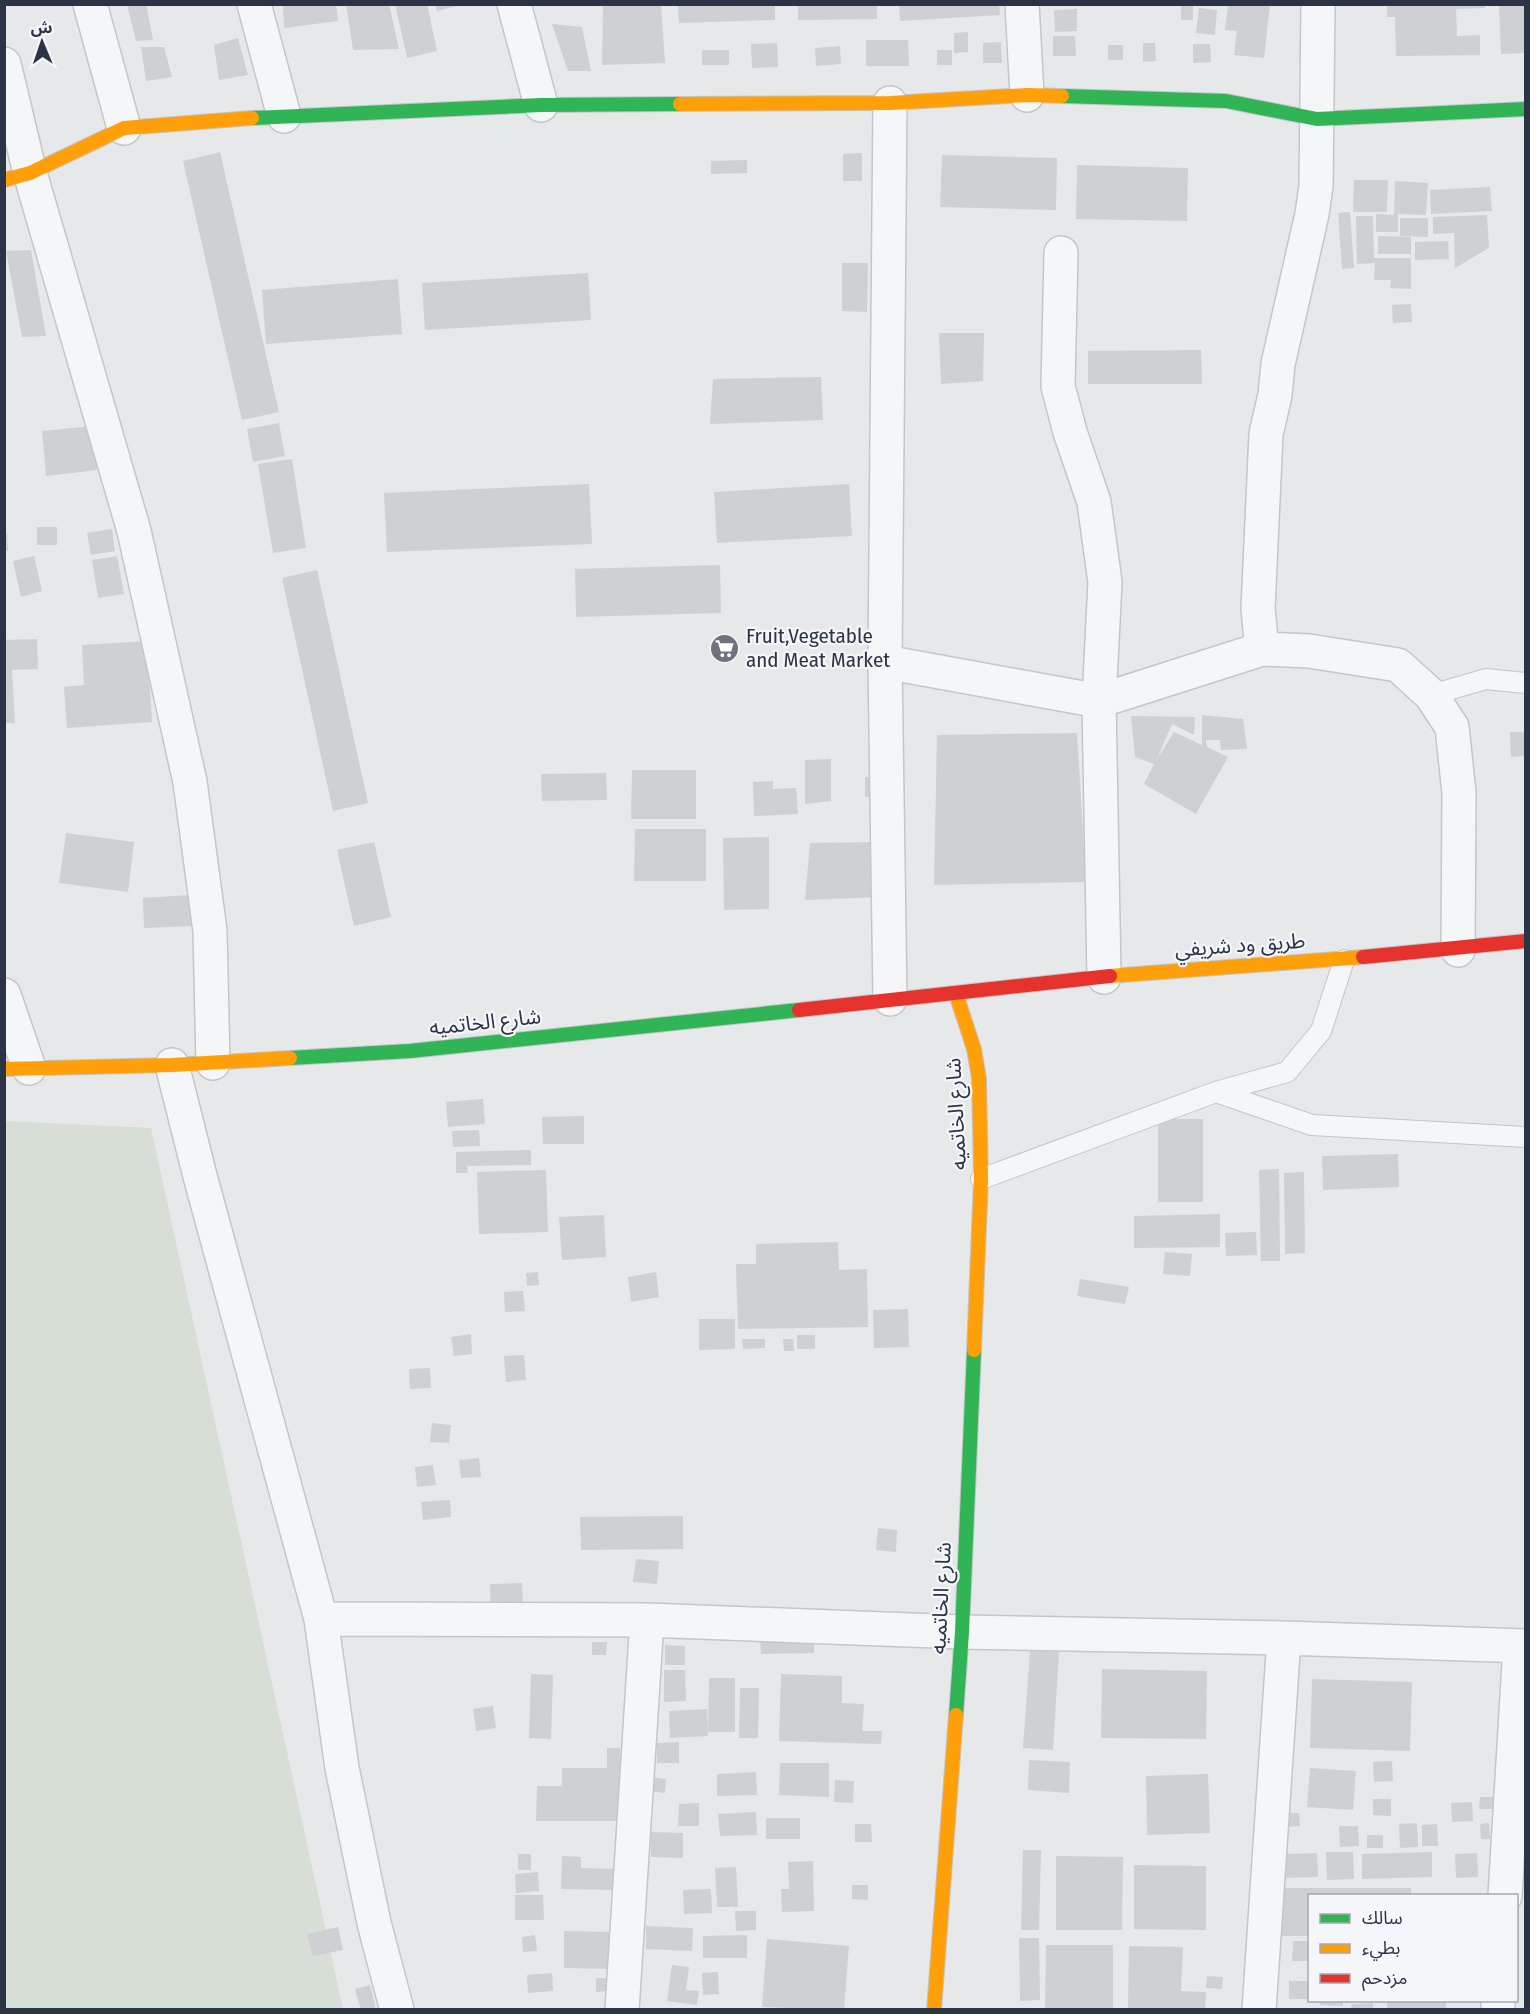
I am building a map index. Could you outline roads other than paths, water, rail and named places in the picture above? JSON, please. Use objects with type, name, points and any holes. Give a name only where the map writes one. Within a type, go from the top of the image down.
[{"type":"street","points":[[90,4],[124,128]]},
{"type":"street","points":[[254,4],[284,116]]},
{"type":"street","points":[[514,4],[541,105]]},
{"type":"street","points":[[1022,4],[1027,95]]},
{"type":"street","points":[[1262,649],[1258,609],[1266,434],[1275,395],[1278,364],[1312,214],[1316,186],[1318,4]]},
{"type":"street","points":[[4,64],[17,177],[134,531],[190,782],[210,931],[213,1063]]},
{"type":"street","points":[[17,177],[124,128],[284,116],[541,105],[890,103],[1027,95],[1226,101],[1317,119],[1526,109]]},
{"type":"street","points":[[890,103],[885,662],[890,999]]},
{"type":"street","points":[[1061,253],[1058,386],[1070,432],[1095,502],[1105,582],[1099,701],[1104,977]]},
{"type":"street","points":[[885,662],[1099,701],[1262,649],[1309,651],[1398,665],[1431,695],[1452,727],[1459,793],[1458,950]]},
{"type":"street","name":"طريق ود شريفي","points":[[956,994],[1178,970],[1344,960],[1458,950],[1526,941]]},
{"type":"street","name":"شارع الخاتميه","points":[[17,1069],[213,1063],[421,1049],[956,994],[974,1049],[979,1077],[981,1179],[962,1632],[934,2010]]},
{"type":"street","points":[[4,995],[17,1069]]},
{"type":"street","points":[[172,1065],[321,1619],[342,1768],[374,1923],[397,2010]]},
{"type":"street","points":[[321,1619],[647,1620],[962,1632],[1284,1638],[1523,1646],[1505,1894]]},
{"type":"street","points":[[622,2010],[647,1620]]},
{"type":"street","points":[[1259,2010],[1284,1638]]},
{"type":"lane","points":[[1431,695],[1486,679],[1526,683]]},
{"type":"lane","points":[[981,1179],[1216,1092],[1287,1072],[1321,1031],[1344,960]]},
{"type":"lane","points":[[1216,1092],[1312,1125],[1526,1137]]},
{"type":"place","name":"Fruit,Vegetable and Meat Market","points":[[725,648]]}]
